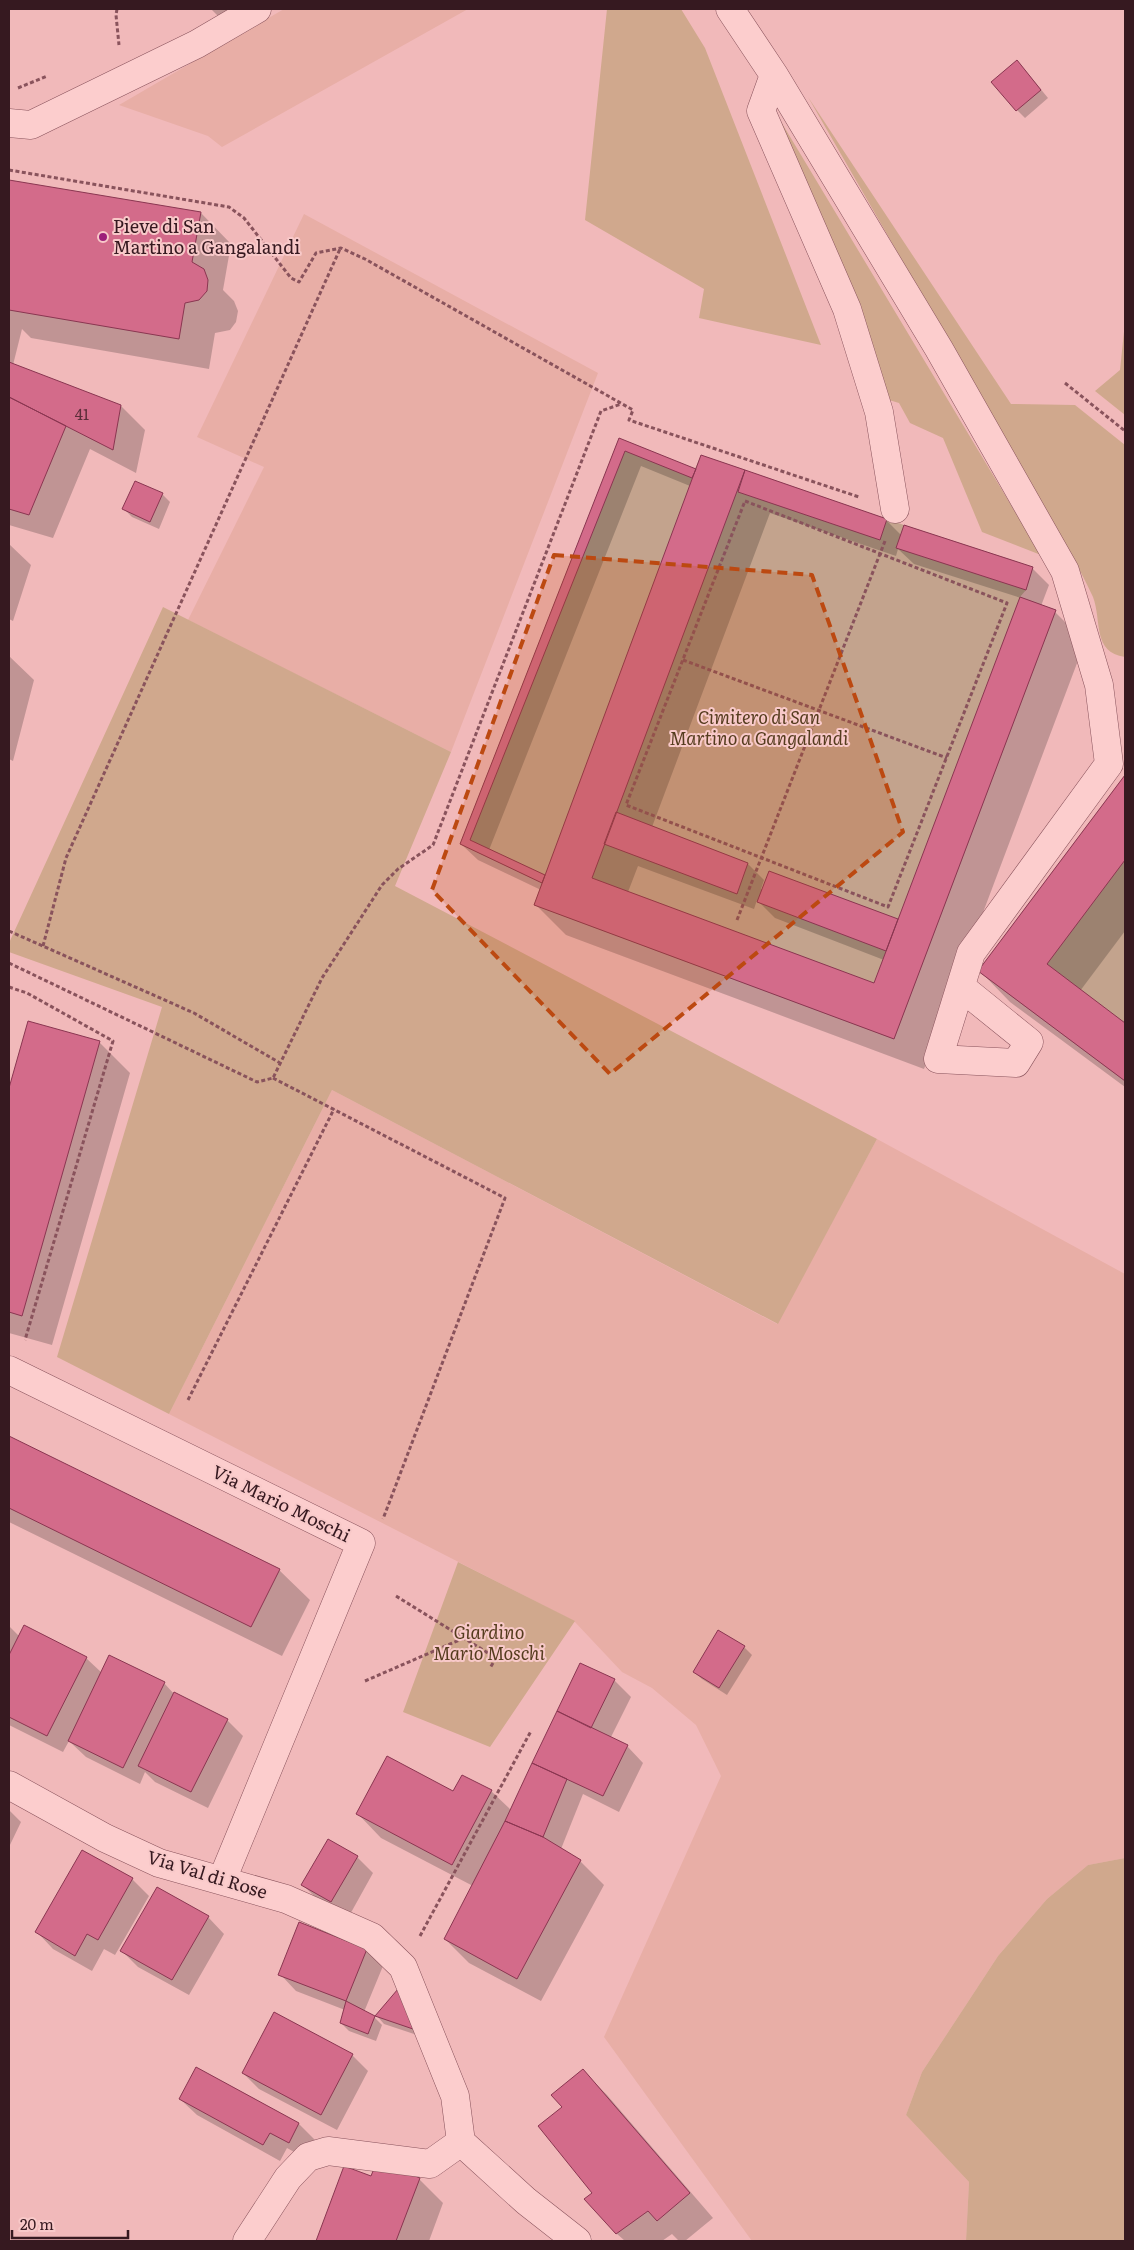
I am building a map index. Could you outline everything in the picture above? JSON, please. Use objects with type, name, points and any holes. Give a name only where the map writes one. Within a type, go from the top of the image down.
[{"type":"street","points":[[9,123],[32,125],[197,44],[257,9]]},
{"type":"street","points":[[730,9],[774,75],[940,349],[1064,571],[1099,685],[1109,764]]},
{"type":"street","points":[[774,75],[761,111],[847,309],[879,412],[895,509]]},
{"type":"street","points":[[961,987],[971,953],[1125,740]]},
{"type":"street","name":"Via Mario Moschi","points":[[12,1371],[361,1543],[222,1880]]},
{"type":"street","name":"Via Val di Rose","points":[[9,1785],[105,1838],[159,1863],[286,1899],[372,1936],[403,1967],[455,2096],[461,2142]]},
{"type":"street","points":[[247,2241],[288,2178],[308,2158],[328,2151],[430,2164],[461,2142],[526,2201],[578,2241]]},
{"type":"path","points":[[117,9],[119,48]]},
{"type":"path","points":[[9,170],[229,207],[244,218],[291,278],[299,282],[316,253],[340,248],[365,259],[634,410],[629,420],[895,509],[881,554],[737,920]]},
{"type":"path","points":[[43,946],[66,858],[340,248]]},
{"type":"path","points":[[1065,384],[1125,431]]},
{"type":"path","points":[[273,1078],[322,978],[382,884],[398,869],[433,845],[602,412],[622,403]]},
{"type":"path","points":[[745,502],[1007,603],[888,907],[626,805],[683,660],[745,502]]},
{"type":"path","points":[[683,660],[946,758]]},
{"type":"path","points":[[9,931],[194,1013],[280,1063]]},
{"type":"path","points":[[9,963],[257,1082],[273,1078],[505,1198],[383,1520]]},
{"type":"path","points":[[9,987],[27,993],[113,1041],[12,1371]]},
{"type":"path","points":[[188,1400],[334,1109]]},
{"type":"path","points":[[396,1596],[496,1658],[490,1668]]},
{"type":"path","points":[[365,1681],[465,1638]]},
{"type":"path","points":[[403,1967],[531,1731]]},
{"type":"highlighted area","points":[[554,555],[812,575],[903,832],[610,1074],[432,890]]},
{"type":"shaded area","points":[[284,9],[468,9],[222,147],[208,136],[119,105]]},
{"type":"shaded area","points":[[304,214],[598,373],[451,752],[188,620],[264,467],[197,437]]},
{"type":"shaded area","points":[[332,1090],[777,1324],[877,1139],[1125,1274],[1125,1858],[1088,1865],[1047,1899],[998,1956],[922,2072],[906,2115],[969,2182],[966,2241],[752,2241],[604,2037],[721,1776],[696,1725],[652,1688],[622,1672],[574,1621],[169,1414]]},
{"type":"green space","points":[[607,9],[681,9],[705,48],[821,345],[699,318],[704,289],[585,220]]},
{"type":"green space","points":[[808,97],[1011,404],[1075,405],[1125,445],[1125,657],[1107,649],[1103,642],[1093,597],[1070,552]]},
{"type":"green space","points":[[774,110],[1041,555],[982,532],[943,438],[910,423],[899,403],[889,400]]},
{"type":"green space","points":[[1125,322],[1125,415],[1095,391],[1120,370]]},
{"type":"green space","name":"Cimitero di San Martino a Gangalandi","points":[[619,438],[695,469],[701,455],[1033,567],[1026,590],[1020,597],[1056,610],[894,1039],[534,905],[542,883],[460,844]]},
{"type":"green space","points":[[163,607],[451,752],[395,886],[877,1139],[778,1324],[332,1090],[169,1414],[57,1357],[162,1007],[9,952],[9,943]]},
{"type":"green space","points":[[1125,775],[1125,1081],[978,971]]},
{"type":"green space","name":"Giardino Mario Moschi","points":[[458,1562],[575,1621],[490,1747],[403,1712]]},
{"type":"green space","points":[[1125,1858],[1125,2241],[966,2241],[969,2182],[906,2115],[922,2072],[998,1956],[1047,1899],[1088,1865]]},
{"type":"building","points":[[1017,60],[1041,90],[1016,111],[991,82]]},
{"type":"building","name":"Pieve di San Martino a Gangalandi","points":[[9,180],[201,212],[192,262],[204,269],[208,280],[207,291],[199,300],[185,303],[179,339],[9,310]]},
{"type":"building","points":[[9,362],[121,405],[113,450],[9,397]]},
{"type":"building","points":[[9,397],[66,426],[29,515],[9,509]]},
{"type":"building","points":[[619,438],[696,469],[692,478],[625,451],[470,840],[545,875],[542,883],[460,844]]},
{"type":"building","points":[[701,455],[745,470],[592,878],[874,983],[1020,597],[1056,610],[894,1039],[534,905]]},
{"type":"building","points":[[745,470],[887,519],[880,540],[738,492]]},
{"type":"building","points":[[135,481],[163,493],[150,522],[122,509]]},
{"type":"building","points":[[904,525],[1033,567],[1026,590],[896,548]]},
{"type":"building","points":[[1125,775],[1125,860],[1047,964],[1125,1023],[1125,1081],[978,971]]},
{"type":"building","points":[[616,812],[748,863],[737,894],[604,844]]},
{"type":"building","points":[[769,871],[898,919],[886,951],[757,902]]},
{"type":"building","points":[[28,1021],[100,1041],[22,1316],[9,1312],[9,1088]]},
{"type":"building","points":[[9,1436],[280,1569],[251,1627],[9,1508]]},
{"type":"building","points":[[24,1625],[87,1657],[47,1736],[9,1717],[9,1655]]},
{"type":"building","points":[[718,1630],[745,1646],[719,1688],[693,1672]]},
{"type":"building","points":[[109,1655],[165,1682],[123,1768],[68,1741]]},
{"type":"building","points":[[580,1663],[615,1679],[591,1728],[557,1711]]},
{"type":"building","points":[[174,1692],[228,1719],[191,1792],[138,1766]]},
{"type":"building","points":[[557,1711],[628,1745],[603,1796],[532,1763]]},
{"type":"building","points":[[387,1756],[453,1791],[462,1775],[492,1790],[452,1865],[356,1814]]},
{"type":"building","points":[[532,1763],[567,1779],[543,1837],[505,1821]]},
{"type":"building","points":[[505,1821],[543,1837],[581,1860],[517,1979],[444,1939]]},
{"type":"building","points":[[328,1839],[358,1856],[331,1902],[301,1885]]},
{"type":"building","points":[[82,1850],[133,1878],[98,1940],[87,1934],[75,1956],[35,1932]]},
{"type":"building","points":[[157,1887],[209,1916],[172,1980],[120,1951]]},
{"type":"building","points":[[299,1922],[367,1949],[346,2001],[278,1975]]},
{"type":"building","points":[[398,1989],[413,2029],[375,2016]]},
{"type":"building","points":[[346,2001],[375,2016],[368,2034],[340,2023]]},
{"type":"building","points":[[274,2012],[353,2054],[321,2115],[242,2073]]},
{"type":"building","points":[[196,2067],[299,2123],[289,2143],[270,2133],[263,2145],[179,2099]]},
{"type":"building","points":[[583,2069],[690,2193],[657,2221],[648,2211],[616,2234],[584,2199],[592,2193],[538,2126],[562,2107],[551,2095]]},
{"type":"building","points":[[377,2161],[420,2178],[396,2241],[316,2241],[344,2166],[371,2176]]},
{"type":"place","name":"Pieve di San Martino a Gangalandi","points":[[103,237]]}]
